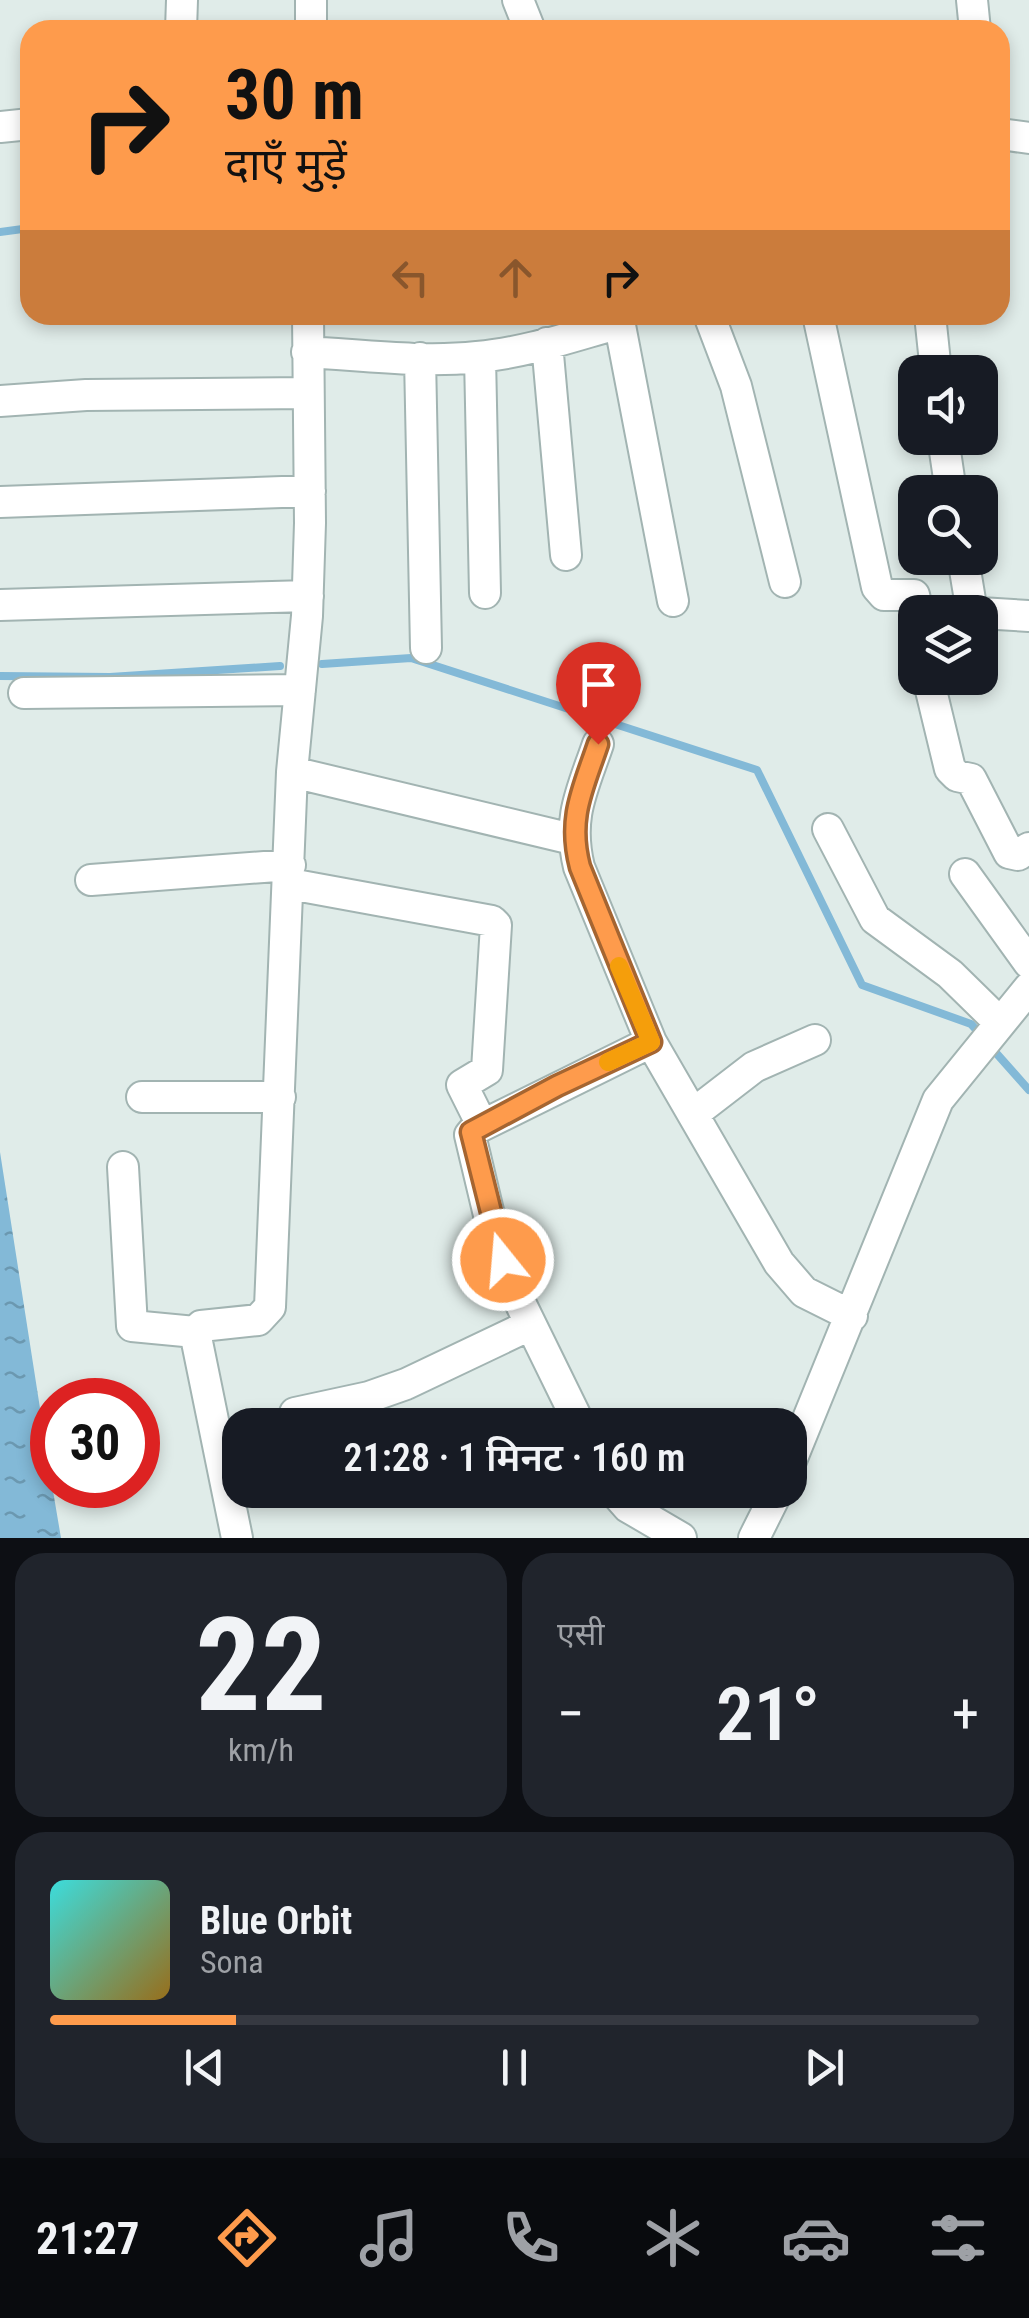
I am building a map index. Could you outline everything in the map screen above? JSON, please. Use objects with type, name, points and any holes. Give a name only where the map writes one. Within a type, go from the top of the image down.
[{"type":"street","points":[[123,1167],[132,1326],[194,1332],[201,1326],[258,1320],[270,1307],[292,772],[308,596],[308,325]]},
{"type":"street","points":[[307,352],[480,357],[546,344],[601,325]]},
{"type":"street","points":[[620,325],[674,601]]},
{"type":"street","points":[[712,325],[736,386],[785,582]]},
{"type":"street","points":[[820,325],[876,587],[884,595],[898,595]]},
{"type":"street","points":[[931,325],[934,355]]},
{"type":"street","points":[[546,344],[566,555]]},
{"type":"street","points":[[480,357],[485,593]]},
{"type":"street","points":[[420,358],[426,648]]},
{"type":"street","points":[[0,401],[86,395],[308,394]]},
{"type":"street","points":[[0,502],[310,491]]},
{"type":"street","points":[[0,604],[308,596]]},
{"type":"street","points":[[998,614],[1029,616]]},
{"type":"street","points":[[24,694],[300,690]]},
{"type":"street","points":[[932,695],[950,769],[957,776],[971,778],[1009,853],[1018,855],[1029,848]]},
{"type":"street","points":[[598,744],[575,812],[572,839],[651,1042],[790,1278],[804,1292],[852,1316]]},
{"type":"street","points":[[292,772],[572,839]]},
{"type":"street","points":[[828,829],[875,919],[950,974],[996,1029]]},
{"type":"street","points":[[91,880],[290,874],[492,921],[496,925],[487,1070],[462,1085],[482,1125]]},
{"type":"street","points":[[965,874],[1029,963]]},
{"type":"street","points":[[807,1423],[938,1100],[1029,988]]},
{"type":"street","points":[[693,1114],[754,1067],[815,1040]]},
{"type":"street","points":[[571,1408],[530,1326],[494,1236],[470,1135],[482,1125],[651,1042]]},
{"type":"street","points":[[142,1096],[280,1097]]},
{"type":"street","points":[[318,1408],[406,1384],[530,1326]]},
{"type":"street","points":[[194,1332],[237,1538]]},
{"type":"street","points":[[630,1508],[681,1538]]},
{"type":"street","points":[[754,1538],[769,1508]]},
{"type":"water","points":[[0,1152],[35,1378],[30,1378],[30,1508],[56,1508],[61,1538],[0,1538]]},
{"type":"waterway","points":[[0,232],[20,229]]},
{"type":"waterway","points":[[322,664],[411,658],[757,770],[862,985],[971,1024],[980,1034]]},
{"type":"waterway","points":[[0,676],[110,677],[280,666]]},
{"type":"waterway","points":[[989,1045],[1029,1090]]},
{"type":"slow traffic","points":[[608,1062],[651,1042],[619,966]]},
{"type":"route","points":[[503,1260],[471,1132],[651,1042],[572,839],[575,812],[598,744]]}]
